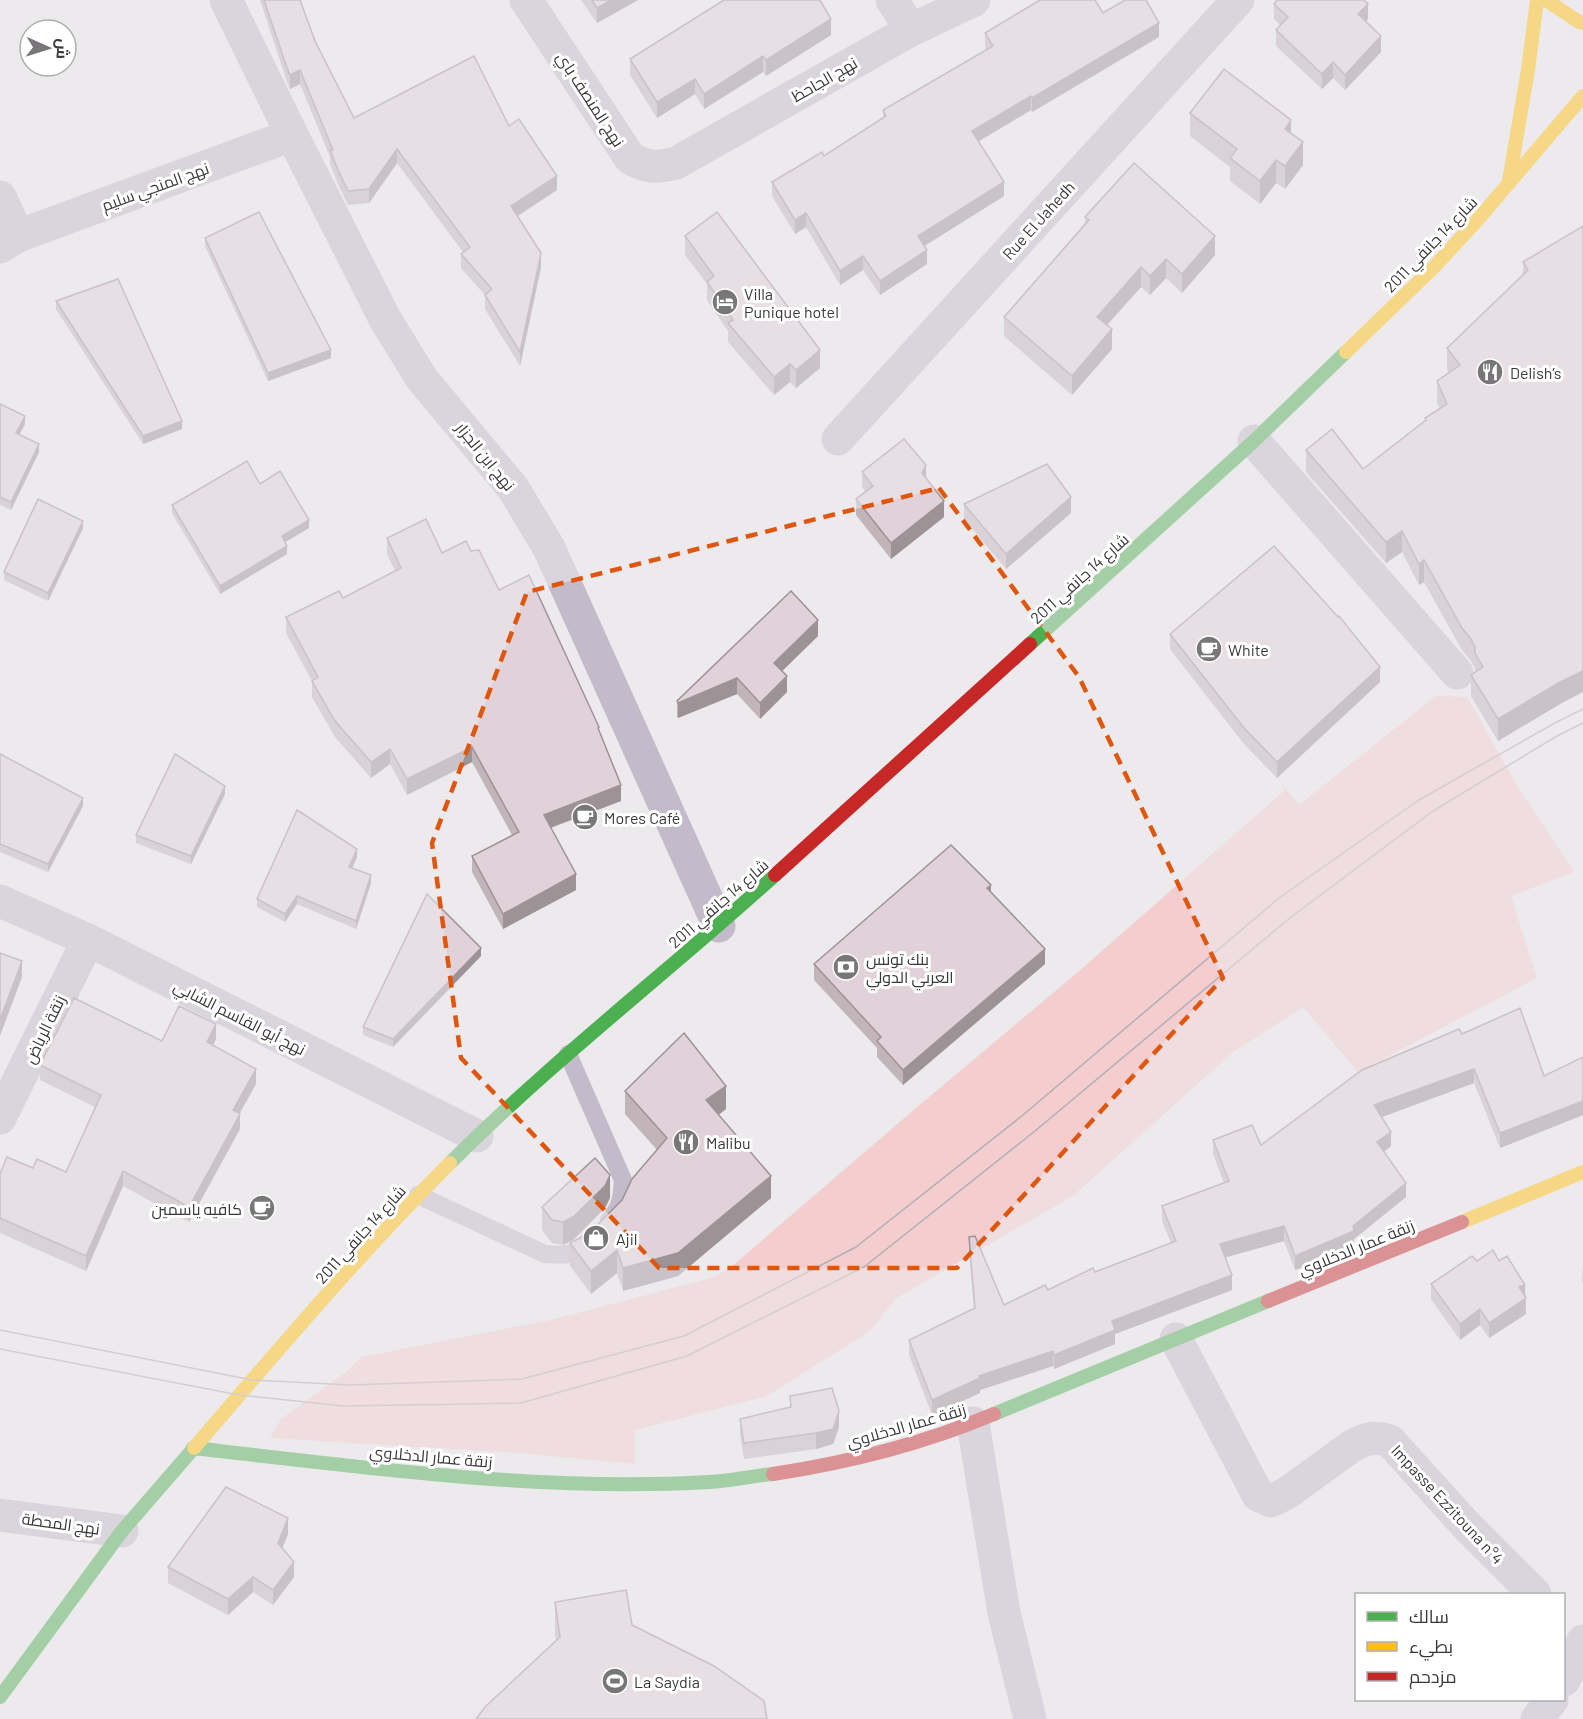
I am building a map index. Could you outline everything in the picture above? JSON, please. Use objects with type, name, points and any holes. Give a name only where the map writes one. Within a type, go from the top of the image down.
[{"type":"main road","name":"شارع 14 جانفي 2011","points":[[1509,181],[1528,70],[1537,0]]},
{"type":"main road","points":[[1546,0],[1583,23]]},
{"type":"main road","name":"شارع 14 جانفي 2011","points":[[0,1697],[122,1531],[287,1340],[418,1196],[477,1136],[568,1054],[719,926],[1254,441],[1435,266],[1583,96]]},
{"type":"main road","name":"زنقة عمار الدخلاوي","points":[[193,1448],[438,1475],[589,1484],[711,1482],[820,1467],[893,1448],[973,1423],[1583,1172]]},
{"type":"street","name":"نهج المنصف باي","points":[[526,0],[630,158],[644,166],[662,167],[676,163]]},
{"type":"street","points":[[892,0],[911,30]]},
{"type":"street","name":"نهج الجاحظ","points":[[676,163],[911,30],[974,0]]},
{"type":"street","name":"نهج ابن الجزار","points":[[227,1],[385,319],[422,379],[513,488],[549,548],[719,926]]},
{"type":"street","name":"Rue El Jahedh","points":[[838,439],[1229,2]]},
{"type":"street","name":"نهج المنجي سليم","points":[[0,196],[9,241],[292,135]]},
{"type":"street","points":[[1254,441],[1457,673]]},
{"type":"street","name":"نهج أبو القاسم الشابي","points":[[0,901],[87,940],[477,1136]]},
{"type":"street","name":"زنقة الرياض","points":[[0,1118],[87,940]]},
{"type":"street","name":"Impasse Ezzitouna n°4","points":[[1176,1339],[1258,1495],[1271,1501],[1287,1493],[1352,1446],[1377,1437],[1390,1442],[1465,1524],[1533,1593]]},
{"type":"street","points":[[973,1423],[1004,1612],[1030,1719]]},
{"type":"street","name":"نهج المحطة","points":[[0,1515],[122,1531]]},
{"type":"street","points":[[1565,1673],[1576,1636]]},
{"type":"street","points":[[1538,1719],[1551,1701]]},
{"type":"lane","points":[[418,1196],[545,1254],[565,1256],[580,1249],[614,1215],[622,1198],[622,1180],[568,1054]]},
{"type":"highlighted area","points":[[939,488],[1079,677],[1223,978],[957,1268],[659,1268],[461,1058],[432,843],[527,592]]},
{"type":"shaded area","points":[[1436,696],[1467,697],[1518,787],[1574,872],[1511,896],[1537,978],[1358,1072],[1303,1007],[1232,1053],[1074,1195],[895,1299],[870,1331],[767,1396],[635,1430],[635,1464],[519,1453],[270,1438],[281,1419],[350,1369],[361,1357],[551,1320],[711,1278],[731,1267],[1078,972],[1285,790],[1277,778],[1299,805]]},
{"type":"building","points":[[264,0],[300,0],[315,41],[354,118],[474,56],[509,126],[519,119],[557,176],[511,206],[541,253],[520,352],[485,295],[492,289],[461,254],[470,247],[397,149],[369,189],[348,191],[300,70],[290,75]]},
{"type":"building","points":[[592,0],[611,0],[597,8]]},
{"type":"building","points":[[724,0],[820,0],[831,19],[766,60],[763,56],[704,94],[695,79],[657,102],[630,59]]},
{"type":"building","points":[[1040,0],[1095,0],[1103,13],[1125,0],[1146,0],[1159,23],[972,131],[1004,182],[918,236],[927,250],[880,281],[863,256],[840,271],[806,213],[795,220],[772,182],[822,152],[824,156],[886,116],[883,110],[993,46],[985,33]]},
{"type":"building","points":[[1277,0],[1364,0],[1368,4],[1358,14],[1381,36],[1345,75],[1333,62],[1322,74],[1276,30],[1288,17],[1274,4]]},
{"type":"building","points":[[1224,69],[1291,120],[1285,129],[1303,142],[1285,166],[1276,160],[1260,181],[1230,158],[1237,149],[1190,113]]},
{"type":"building","points":[[1134,163],[1215,236],[1182,274],[1166,259],[1150,276],[1141,267],[1097,317],[1112,329],[1072,376],[1004,317],[1089,220],[1085,217]]},
{"type":"building","points":[[259,212],[331,350],[268,373],[205,238]]},
{"type":"building","points":[[717,212],[820,350],[796,370],[790,364],[774,377],[728,323],[733,320],[707,282],[714,276],[685,236]]},
{"type":"building","points":[[1583,226],[1583,671],[1498,719],[1471,675],[1483,667],[1475,653],[1475,647],[1424,560],[1419,564],[1402,531],[1386,542],[1306,450],[1332,429],[1363,469],[1426,420],[1425,418],[1447,404],[1437,381],[1460,365],[1447,348],[1528,270],[1523,262]]},
{"type":"building","points":[[118,279],[182,421],[143,436],[56,301]]},
{"type":"building","points":[[0,404],[25,416],[16,433],[39,444],[11,502],[0,497]]},
{"type":"building","points":[[904,439],[926,465],[922,473],[944,501],[891,543],[856,499],[873,486],[862,472]]},
{"type":"building","points":[[247,461],[260,484],[280,471],[309,520],[282,536],[287,546],[220,586],[172,505]]},
{"type":"building","points":[[1047,464],[1071,497],[1006,554],[964,504]]},
{"type":"building","points":[[38,499],[83,521],[48,593],[4,572]]},
{"type":"building","points":[[426,519],[442,553],[466,541],[471,551],[479,550],[499,590],[529,575],[599,727],[621,785],[544,815],[576,874],[503,914],[472,856],[519,832],[472,747],[407,779],[390,749],[371,762],[335,721],[312,681],[318,677],[286,617],[339,591],[343,598],[401,568],[387,538]]},
{"type":"building","points":[[1274,546],[1339,616],[1380,667],[1277,762],[1244,728],[1170,634]]},
{"type":"building","points":[[791,591],[818,620],[774,663],[787,676],[760,703],[737,678],[678,703],[677,701]]},
{"type":"building","points":[[0,754],[83,798],[48,864],[0,844]]},
{"type":"building","points":[[175,754],[225,786],[191,856],[136,835]]},
{"type":"building","points":[[297,810],[357,849],[349,867],[371,875],[356,921],[297,896],[285,914],[257,899]]},
{"type":"building","points":[[951,845],[991,885],[987,888],[1045,949],[903,1070],[877,1041],[881,1037],[814,964]]},
{"type":"building","points":[[427,894],[481,948],[393,1039],[363,1027]]},
{"type":"building","points":[[0,953],[22,961],[0,1020]]},
{"type":"building","points":[[74,998],[162,1041],[179,1006],[216,1024],[207,1042],[256,1069],[233,1110],[240,1114],[189,1207],[123,1171],[86,1256],[0,1218],[0,1174],[7,1157],[33,1168],[37,1159],[66,1172],[101,1095],[40,1065]]},
{"type":"building","points":[[1520,1008],[1544,1076],[1583,1057],[1583,1101],[1500,1133],[1474,1069],[1374,1105],[1391,1132],[1377,1142],[1406,1183],[1353,1226],[1354,1231],[1295,1256],[1284,1226],[1220,1244],[1232,1275],[1112,1321],[1115,1330],[1054,1355],[1053,1351],[979,1376],[980,1378],[932,1400],[909,1340],[975,1308],[969,1237],[975,1236],[1004,1305],[1045,1285],[1048,1290],[1093,1268],[1095,1272],[1176,1241],[1162,1206],[1229,1181],[1213,1140],[1252,1125],[1261,1145],[1362,1070],[1459,1029],[1462,1034]]},
{"type":"building","points":[[684,1033],[726,1086],[706,1100],[771,1176],[678,1253],[623,1268],[617,1250],[591,1271],[570,1243],[588,1234],[622,1200],[632,1179],[667,1138],[625,1091]]},
{"type":"building","points":[[595,1158],[610,1175],[605,1186],[573,1217],[563,1222],[552,1220],[542,1207]]},
{"type":"building","points":[[1493,1250],[1499,1261],[1507,1256],[1525,1285],[1519,1287],[1526,1298],[1489,1323],[1480,1309],[1460,1324],[1431,1284],[1472,1256],[1477,1261]]},
{"type":"building","points":[[832,1388],[839,1411],[833,1429],[744,1443],[740,1419],[791,1407],[790,1396]]},
{"type":"building","points":[[226,1487],[288,1518],[278,1543],[294,1562],[273,1590],[253,1577],[228,1599],[168,1567]]},
{"type":"building","points":[[626,1590],[632,1625],[714,1666],[764,1701],[767,1719],[476,1719],[485,1707],[560,1637],[555,1602]]},
{"type":"tram line","points":[[0,1330],[252,1380],[350,1385],[522,1379],[684,1336],[856,1247],[1023,1115],[1279,898],[1419,800],[1583,709]]},
{"type":"tram line","points":[[0,1349],[239,1395],[343,1406],[521,1403],[687,1356],[864,1267],[1035,1131],[1291,917],[1433,811],[1557,736],[1583,723]]},
{"type":"traffic: fast","points":[[1030,644],[1254,441],[1346,352]]},
{"type":"traffic: fast","points":[[450,1163],[569,1053],[775,875]]},
{"type":"traffic: fast","points":[[994,1414],[1268,1301]]},
{"type":"traffic: fast","points":[[193,1448],[386,1470],[580,1484],[709,1482],[773,1474]]},
{"type":"traffic: fast","points":[[0,1697],[122,1531],[194,1448]]},
{"type":"traffic: slow","points":[[1509,181],[1528,70],[1537,0]]},
{"type":"traffic: slow","points":[[1546,0],[1583,23]]},
{"type":"traffic: slow","points":[[1346,352],[1435,266],[1583,96]]},
{"type":"traffic: slow","points":[[194,1448],[351,1267],[450,1163]]},
{"type":"traffic: slow","points":[[1462,1222],[1583,1172]]},
{"type":"traffic: jam","points":[[775,875],[1030,644]]},
{"type":"traffic: jam","points":[[1268,1301],[1462,1222]]},
{"type":"traffic: jam","points":[[773,1474],[885,1451],[941,1434],[994,1414]]},
{"type":"place","name":"Villa Punique hotel","points":[[725,302]]},
{"type":"place","name":"Delish’s","points":[[1490,372]]},
{"type":"place","name":"White","points":[[1209,649]]},
{"type":"place","name":"Mores Café","points":[[585,817]]},
{"type":"place","name":"بنك تونس العربي الدولي","points":[[846,967]]},
{"type":"place","name":"Malibu","points":[[686,1142]]},
{"type":"place","name":"كافيه ياسمين","points":[[262,1208]]},
{"type":"place","name":"Ajil","points":[[596,1238]]},
{"type":"place","name":"La Saydia","points":[[615,1681]]}]
